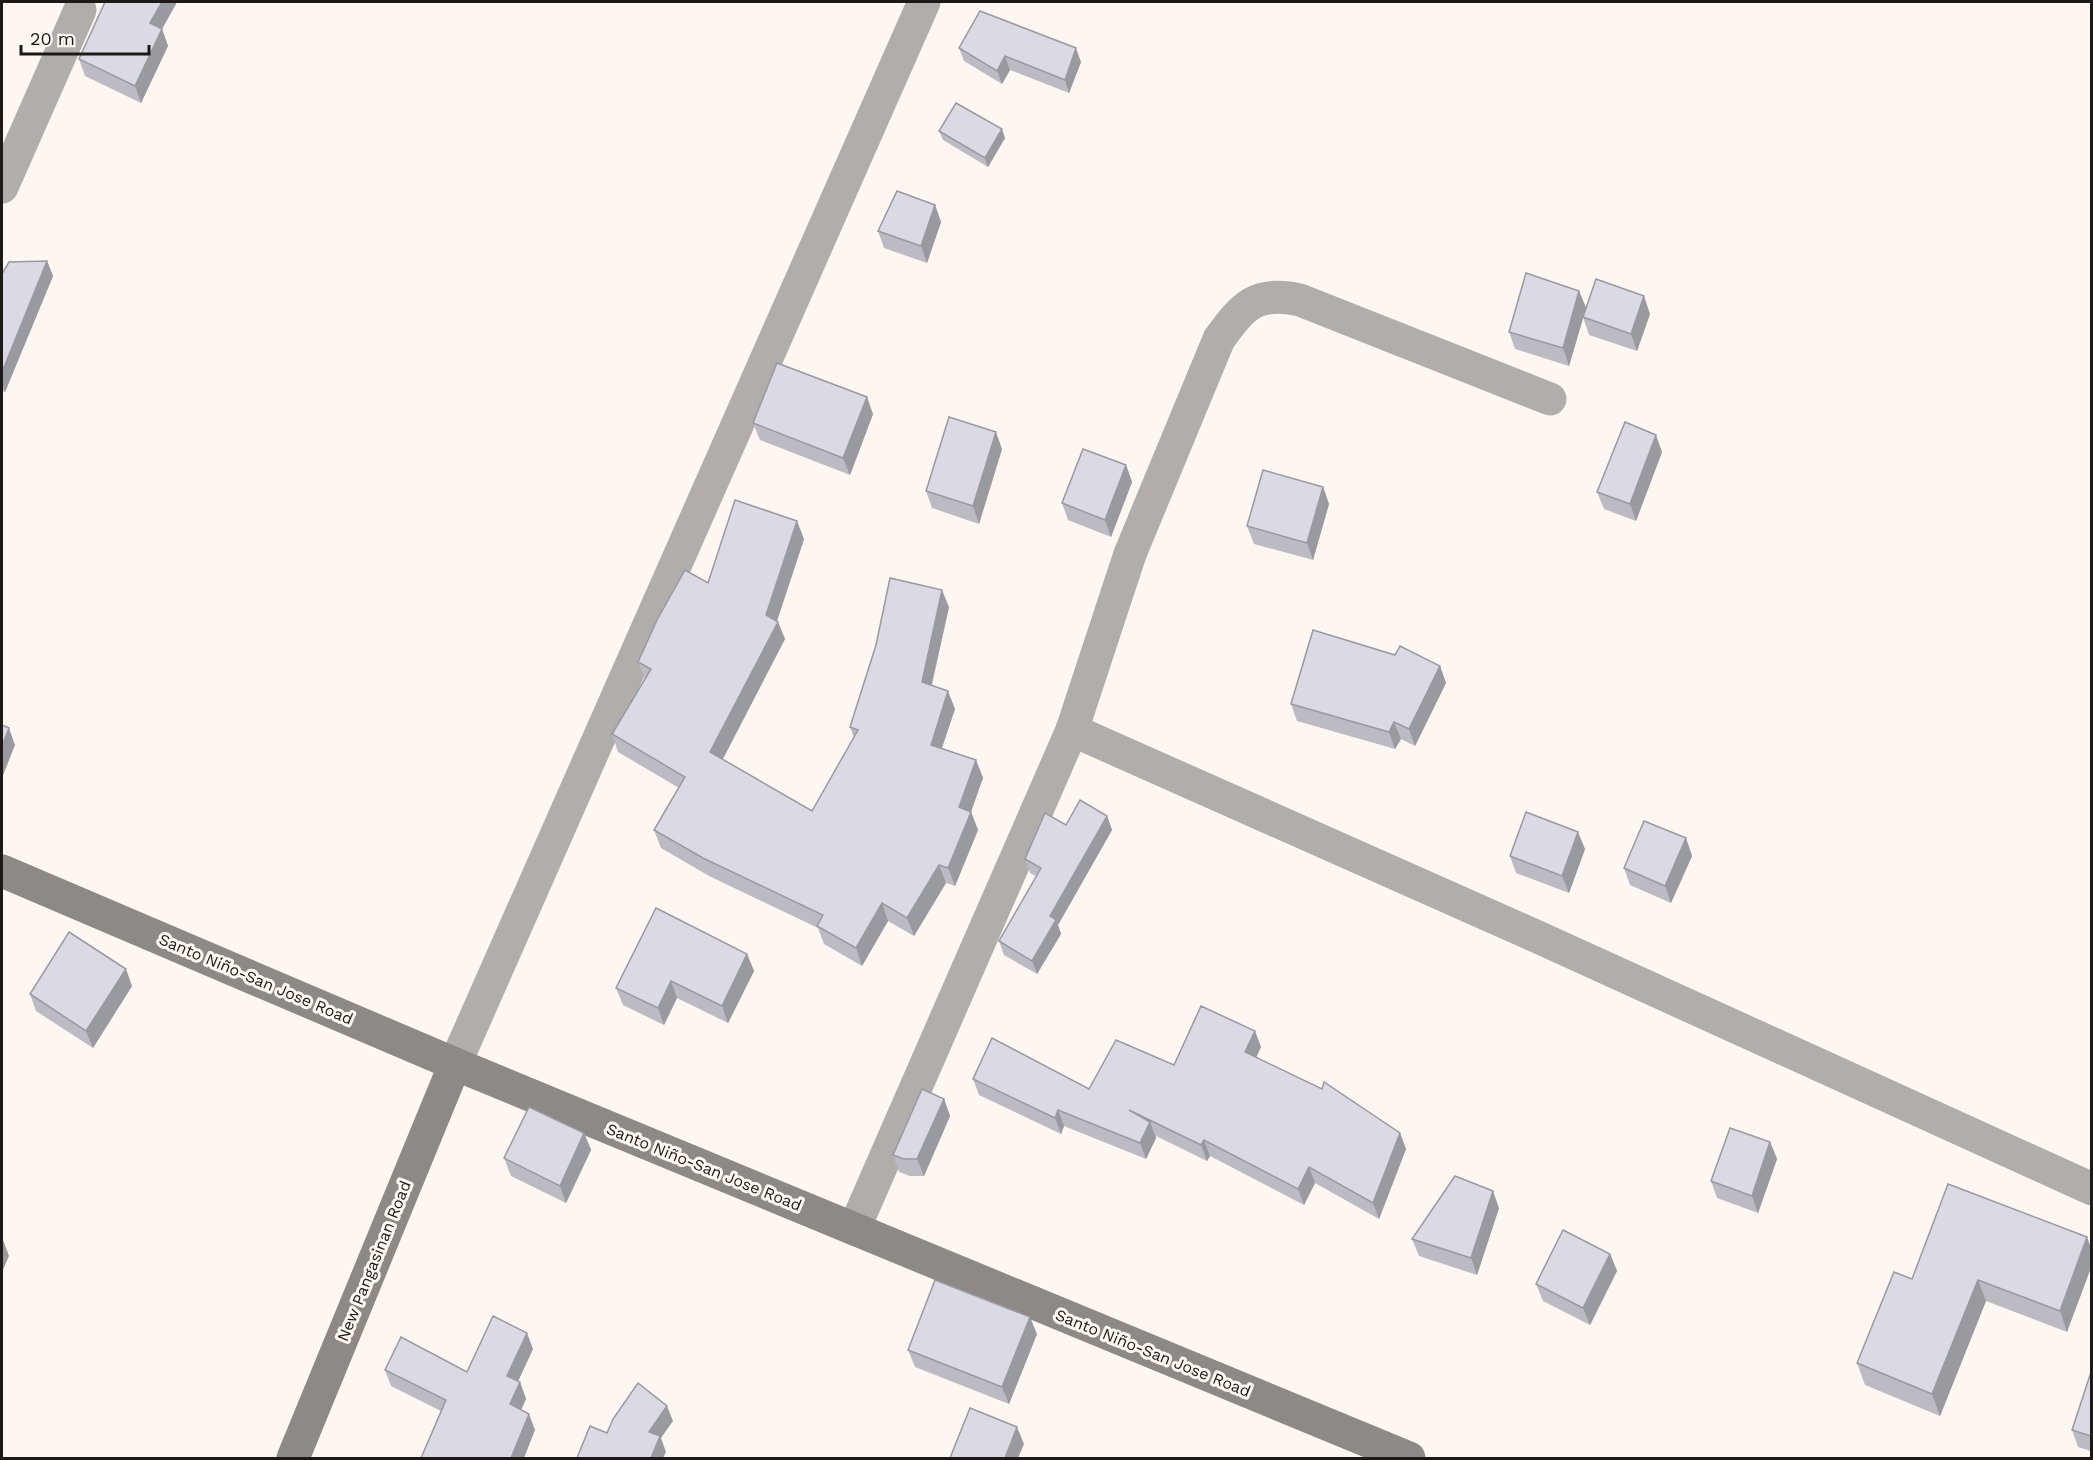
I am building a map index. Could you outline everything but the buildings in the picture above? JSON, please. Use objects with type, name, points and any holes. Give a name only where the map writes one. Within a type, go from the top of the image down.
[{"type":"main road","name":"Santo Niño-San Jose Road","points":[[2,871],[455,1064],[1409,1458]]},
{"type":"main road","name":"New Pangasinan Road","points":[[293,1458],[455,1064]]},
{"type":"street","points":[[455,1064],[924,2]]},
{"type":"street","points":[[2,187],[80,10]]},
{"type":"street","points":[[854,1229],[1072,730],[1130,554],[1219,339],[1238,312],[1255,300],[1270,296],[1300,300],[1550,399]]},
{"type":"street","points":[[1072,730],[1540,938],[2091,1189]]}]
